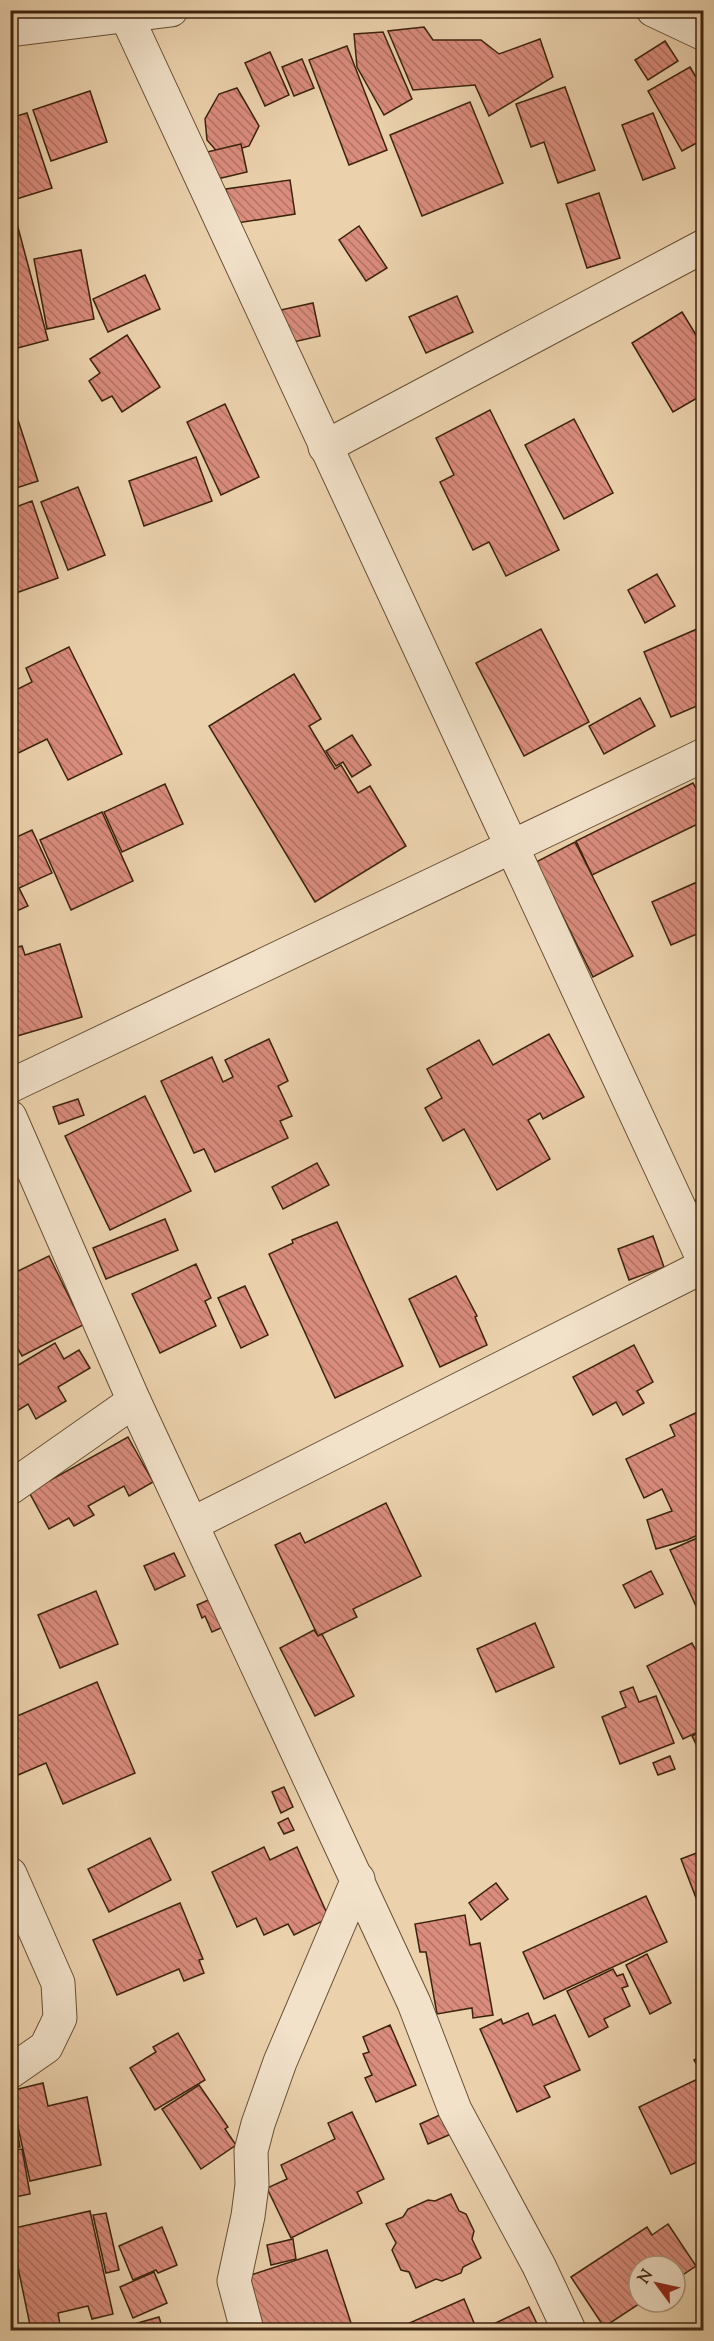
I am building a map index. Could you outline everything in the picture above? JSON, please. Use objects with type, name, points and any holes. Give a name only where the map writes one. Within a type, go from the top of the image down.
[{"type":"street","points":[[10,30],[171,10]]},
{"type":"street","points":[[653,10],[704,34]]},
{"type":"street","points":[[126,15],[704,1261]]},
{"type":"street","points":[[325,447],[704,246]]},
{"type":"street","points":[[10,1086],[704,755]]},
{"type":"street","points":[[10,1117],[134,1401],[414,2003],[455,2110],[539,2266],[568,2331]]},
{"type":"street","points":[[192,1524],[704,1266]]},
{"type":"street","points":[[10,1488],[134,1401]]},
{"type":"street","points":[[10,1874],[58,1983],[60,2018],[46,2047],[10,2072]]},
{"type":"street","points":[[247,2331],[234,2282],[248,2216],[252,2185],[251,2151],[279,2062],[358,1879]]},
{"type":"building","points":[[424,27],[433,40],[481,40],[499,54],[540,39],[553,77],[489,116],[475,85],[413,90],[388,31]]},
{"type":"building","points":[[383,32],[412,99],[384,115],[357,67],[354,34]]},
{"type":"building","points":[[665,41],[678,61],[648,80],[635,60]]},
{"type":"building","points":[[347,46],[387,150],[349,165],[309,60]]},
{"type":"building","points":[[270,52],[289,95],[265,106],[245,63]]},
{"type":"building","points":[[302,59],[314,88],[294,96],[282,67]]},
{"type":"building","points":[[690,67],[704,91],[704,139],[682,151],[648,91]]},
{"type":"building","points":[[565,87],[595,170],[558,183],[544,142],[531,147],[516,104]]},
{"type":"building","points":[[237,88],[259,126],[249,146],[220,155],[207,140],[205,119],[219,94]]},
{"type":"building","points":[[90,91],[107,142],[51,161],[33,110]]},
{"type":"building","points":[[470,102],[503,183],[422,216],[390,135]]},
{"type":"building","points":[[27,113],[52,188],[10,201],[10,118]]},
{"type":"building","points":[[653,113],[675,168],[643,180],[622,125]]},
{"type":"building","points":[[241,144],[247,172],[213,180],[207,152]]},
{"type":"building","points":[[290,180],[295,214],[231,224],[226,189]]},
{"type":"building","points":[[599,193],[620,258],[587,268],[566,204]]},
{"type":"building","points":[[16,220],[48,340],[10,350],[10,221]]},
{"type":"building","points":[[359,226],[387,268],[366,281],[339,240]]},
{"type":"building","points":[[81,250],[94,319],[47,329],[34,259]]},
{"type":"building","points":[[145,275],[160,309],[108,332],[93,299]]},
{"type":"building","points":[[457,296],[473,332],[426,353],[409,317]]},
{"type":"building","points":[[313,303],[320,336],[284,344],[276,311]]},
{"type":"building","points":[[682,312],[704,348],[704,394],[673,412],[632,343]]},
{"type":"building","points":[[127,335],[160,387],[122,412],[112,396],[102,401],[89,381],[100,373],[90,359]]},
{"type":"building","points":[[225,404],[259,477],[221,495],[187,422]]},
{"type":"building","points":[[490,410],[559,550],[506,576],[489,542],[473,550],[440,482],[454,475],[436,438]]},
{"type":"building","points":[[15,411],[38,481],[10,490],[10,413]]},
{"type":"building","points":[[574,419],[613,493],[564,519],[525,445]]},
{"type":"building","points":[[196,457],[212,501],[144,526],[129,481]]},
{"type":"building","points":[[78,487],[105,555],[68,570],[41,502]]},
{"type":"building","points":[[32,501],[58,578],[16,593],[10,578],[10,509]]},
{"type":"building","points":[[657,574],[675,606],[645,623],[628,590]]},
{"type":"building","points":[[704,626],[704,703],[671,717],[644,652]]},
{"type":"building","points":[[541,629],[589,722],[524,756],[476,663]]},
{"type":"building","points":[[69,647],[122,754],[68,780],[47,739],[10,757],[10,693],[32,682],[26,668]]},
{"type":"building","points":[[294,674],[321,719],[309,726],[335,769],[341,765],[358,793],[370,786],[406,846],[315,902],[209,726]]},
{"type":"building","points":[[640,698],[655,726],[604,754],[589,726]]},
{"type":"building","points":[[352,735],[371,765],[352,777],[343,762],[336,766],[326,751]]},
{"type":"building","points":[[693,783],[704,804],[704,821],[592,875],[576,841]]},
{"type":"building","points":[[165,784],[183,824],[122,852],[104,812]]},
{"type":"building","points":[[102,812],[133,881],[71,910],[40,840]]},
{"type":"building","points":[[32,830],[52,873],[19,888],[28,906],[10,914],[10,840]]},
{"type":"building","points":[[575,842],[633,956],[593,977],[536,862]]},
{"type":"building","points":[[704,879],[704,931],[671,945],[652,902]]},
{"type":"building","points":[[60,944],[82,1017],[17,1036],[10,1014],[10,949],[22,946],[25,955]]},
{"type":"building","points":[[549,1034],[584,1097],[543,1119],[540,1113],[528,1120],[550,1159],[497,1190],[464,1129],[443,1141],[425,1108],[442,1098],[427,1069],[479,1040],[493,1065]]},
{"type":"building","points":[[269,1039],[288,1081],[278,1086],[292,1116],[280,1121],[288,1138],[215,1172],[204,1149],[194,1153],[161,1081],[212,1057],[223,1082],[233,1077],[225,1060]]},
{"type":"building","points":[[145,1096],[191,1191],[110,1230],[65,1136]]},
{"type":"building","points":[[78,1099],[84,1115],[59,1124],[53,1107]]},
{"type":"building","points":[[317,1163],[329,1185],[283,1209],[272,1187]]},
{"type":"building","points":[[702,1197],[704,1201],[704,1247],[684,1206]]},
{"type":"building","points":[[165,1219],[178,1250],[106,1279],[93,1248]]},
{"type":"building","points":[[337,1222],[403,1366],[335,1398],[269,1254],[293,1243],[292,1240]]},
{"type":"building","points":[[653,1236],[664,1267],[629,1280],[618,1249]]},
{"type":"building","points":[[49,1256],[83,1325],[22,1356],[10,1334],[10,1275]]},
{"type":"building","points":[[196,1264],[211,1298],[205,1301],[216,1326],[160,1353],[132,1294]]},
{"type":"building","points":[[456,1276],[477,1316],[475,1317],[487,1345],[440,1367],[409,1299]]},
{"type":"building","points":[[245,1286],[268,1335],[241,1348],[218,1298]]},
{"type":"building","points":[[55,1343],[64,1359],[79,1350],[90,1368],[58,1387],[66,1401],[36,1419],[28,1404],[17,1411],[10,1400],[10,1391],[13,1389],[10,1385],[10,1370]]},
{"type":"building","points":[[634,1345],[653,1382],[637,1391],[644,1403],[623,1415],[616,1402],[593,1415],[573,1377]]},
{"type":"building","points":[[704,1409],[704,1532],[687,1540],[656,1549],[647,1520],[672,1511],[662,1489],[644,1498],[626,1459],[675,1436],[670,1425]]},
{"type":"building","points":[[128,1437],[153,1482],[129,1496],[124,1486],[88,1506],[94,1515],[74,1526],[69,1518],[49,1529],[29,1492]]},
{"type":"building","points":[[386,1503],[421,1576],[353,1609],[357,1617],[318,1636],[275,1545],[300,1533],[305,1543]]},
{"type":"building","points":[[704,1535],[704,1618],[702,1619],[670,1550]]},
{"type":"building","points":[[174,1553],[185,1576],[155,1590],[144,1566]]},
{"type":"building","points":[[651,1571],[663,1594],[635,1608],[623,1585]]},
{"type":"building","points":[[96,1591],[118,1644],[60,1668],[38,1615]]},
{"type":"building","points":[[213,1598],[225,1626],[212,1632],[205,1616],[202,1618],[197,1605]]},
{"type":"building","points":[[535,1623],[554,1667],[496,1692],[477,1649]]},
{"type":"building","points":[[314,1630],[318,1636],[322,1634],[354,1696],[315,1716],[280,1648]]},
{"type":"building","points":[[692,1643],[699,1656],[704,1655],[704,1729],[683,1739],[647,1666]]},
{"type":"building","points":[[97,1682],[135,1773],[63,1804],[46,1763],[11,1778],[10,1719]]},
{"type":"building","points":[[633,1687],[639,1702],[656,1696],[674,1743],[620,1764],[602,1717],[626,1707],[620,1692]]},
{"type":"building","points":[[704,1730],[704,1760],[692,1736]]},
{"type":"building","points":[[670,1756],[675,1769],[658,1775],[653,1763]]},
{"type":"building","points":[[284,1787],[293,1807],[281,1813],[272,1792]]},
{"type":"building","points":[[288,1818],[294,1830],[284,1834],[278,1823]]},
{"type":"building","points":[[150,1838],[171,1880],[109,1912],[88,1869]]},
{"type":"building","points":[[264,1847],[270,1860],[297,1847],[329,1918],[294,1935],[288,1924],[264,1935],[256,1918],[237,1927],[212,1872]]},
{"type":"building","points":[[704,1850],[704,1901],[698,1903],[681,1859]]},
{"type":"building","points":[[496,1883],[508,1899],[481,1920],[469,1903]]},
{"type":"building","points":[[646,1896],[667,1942],[544,1999],[523,1952]]},
{"type":"building","points":[[180,1903],[203,1959],[199,1960],[204,1973],[184,1981],[179,1969],[117,1995],[93,1940]]},
{"type":"building","points":[[465,1915],[470,1945],[480,1943],[493,2015],[473,2018],[472,2008],[437,2014],[426,1952],[420,1952],[415,1924]]},
{"type":"building","points":[[647,1954],[671,2003],[650,2014],[626,1965]]},
{"type":"building","points":[[613,1969],[617,1976],[623,1974],[628,1986],[622,1988],[630,2006],[604,2019],[608,2027],[589,2037],[567,1991]]},
{"type":"building","points":[[528,2013],[533,2025],[555,2015],[580,2070],[544,2086],[550,2097],[517,2112],[480,2029],[501,2019],[503,2024]]},
{"type":"building","points":[[390,2025],[416,2085],[376,2102],[365,2078],[372,2075],[363,2054],[369,2052],[363,2037]]},
{"type":"building","points":[[178,2033],[205,2080],[155,2110],[130,2068],[156,2052],[153,2047]]},
{"type":"building","points":[[704,2054],[704,2075],[703,2075],[694,2060]]},
{"type":"building","points":[[704,2076],[704,2159],[671,2174],[639,2107]]},
{"type":"building","points":[[43,2083],[48,2106],[87,2097],[101,2165],[30,2181],[10,2091]]},
{"type":"building","points":[[199,2085],[228,2127],[225,2129],[236,2145],[201,2169],[162,2109]]},
{"type":"building","points":[[352,2112],[384,2179],[357,2192],[362,2203],[291,2238],[267,2188],[287,2179],[281,2165],[335,2139],[328,2123]]},
{"type":"building","points":[[442,2114],[451,2134],[428,2144],[420,2124]]},
{"type":"building","points":[[18,2136],[20,2147],[10,2149],[10,2138]]},
{"type":"building","points":[[22,2149],[30,2194],[10,2198],[10,2151]]},
{"type":"building","points":[[451,2194],[459,2211],[466,2214],[474,2231],[472,2239],[481,2258],[463,2267],[461,2273],[442,2281],[436,2279],[416,2288],[409,2272],[401,2270],[392,2250],[396,2243],[386,2224],[403,2217],[408,2209],[428,2200],[435,2201]]},
{"type":"building","points":[[90,2211],[113,2314],[92,2319],[88,2306],[58,2313],[60,2325],[31,2330],[10,2229]]},
{"type":"building","points":[[106,2213],[119,2270],[106,2273],[93,2215]]},
{"type":"building","points":[[668,2224],[696,2266],[687,2272],[687,2254],[627,2254],[627,2312],[604,2327],[571,2277],[647,2227],[652,2235]]},
{"type":"building","points":[[162,2227],[177,2265],[158,2273],[156,2270],[133,2280],[119,2246]]},
{"type":"building","points":[[293,2239],[296,2259],[271,2265],[267,2245]]},
{"type":"building","points":[[10,2243],[18,2272],[10,2274]]},
{"type":"building","points":[[327,2250],[352,2326],[339,2330],[259,2330],[242,2278]]},
{"type":"building","points":[[154,2272],[167,2303],[133,2318],[120,2287]]},
{"type":"building","points":[[464,2299],[477,2330],[410,2330],[407,2324]]},
{"type":"building","points":[[529,2307],[540,2330],[481,2330]]},
{"type":"building","points":[[159,2317],[163,2330],[113,2330]]}]
